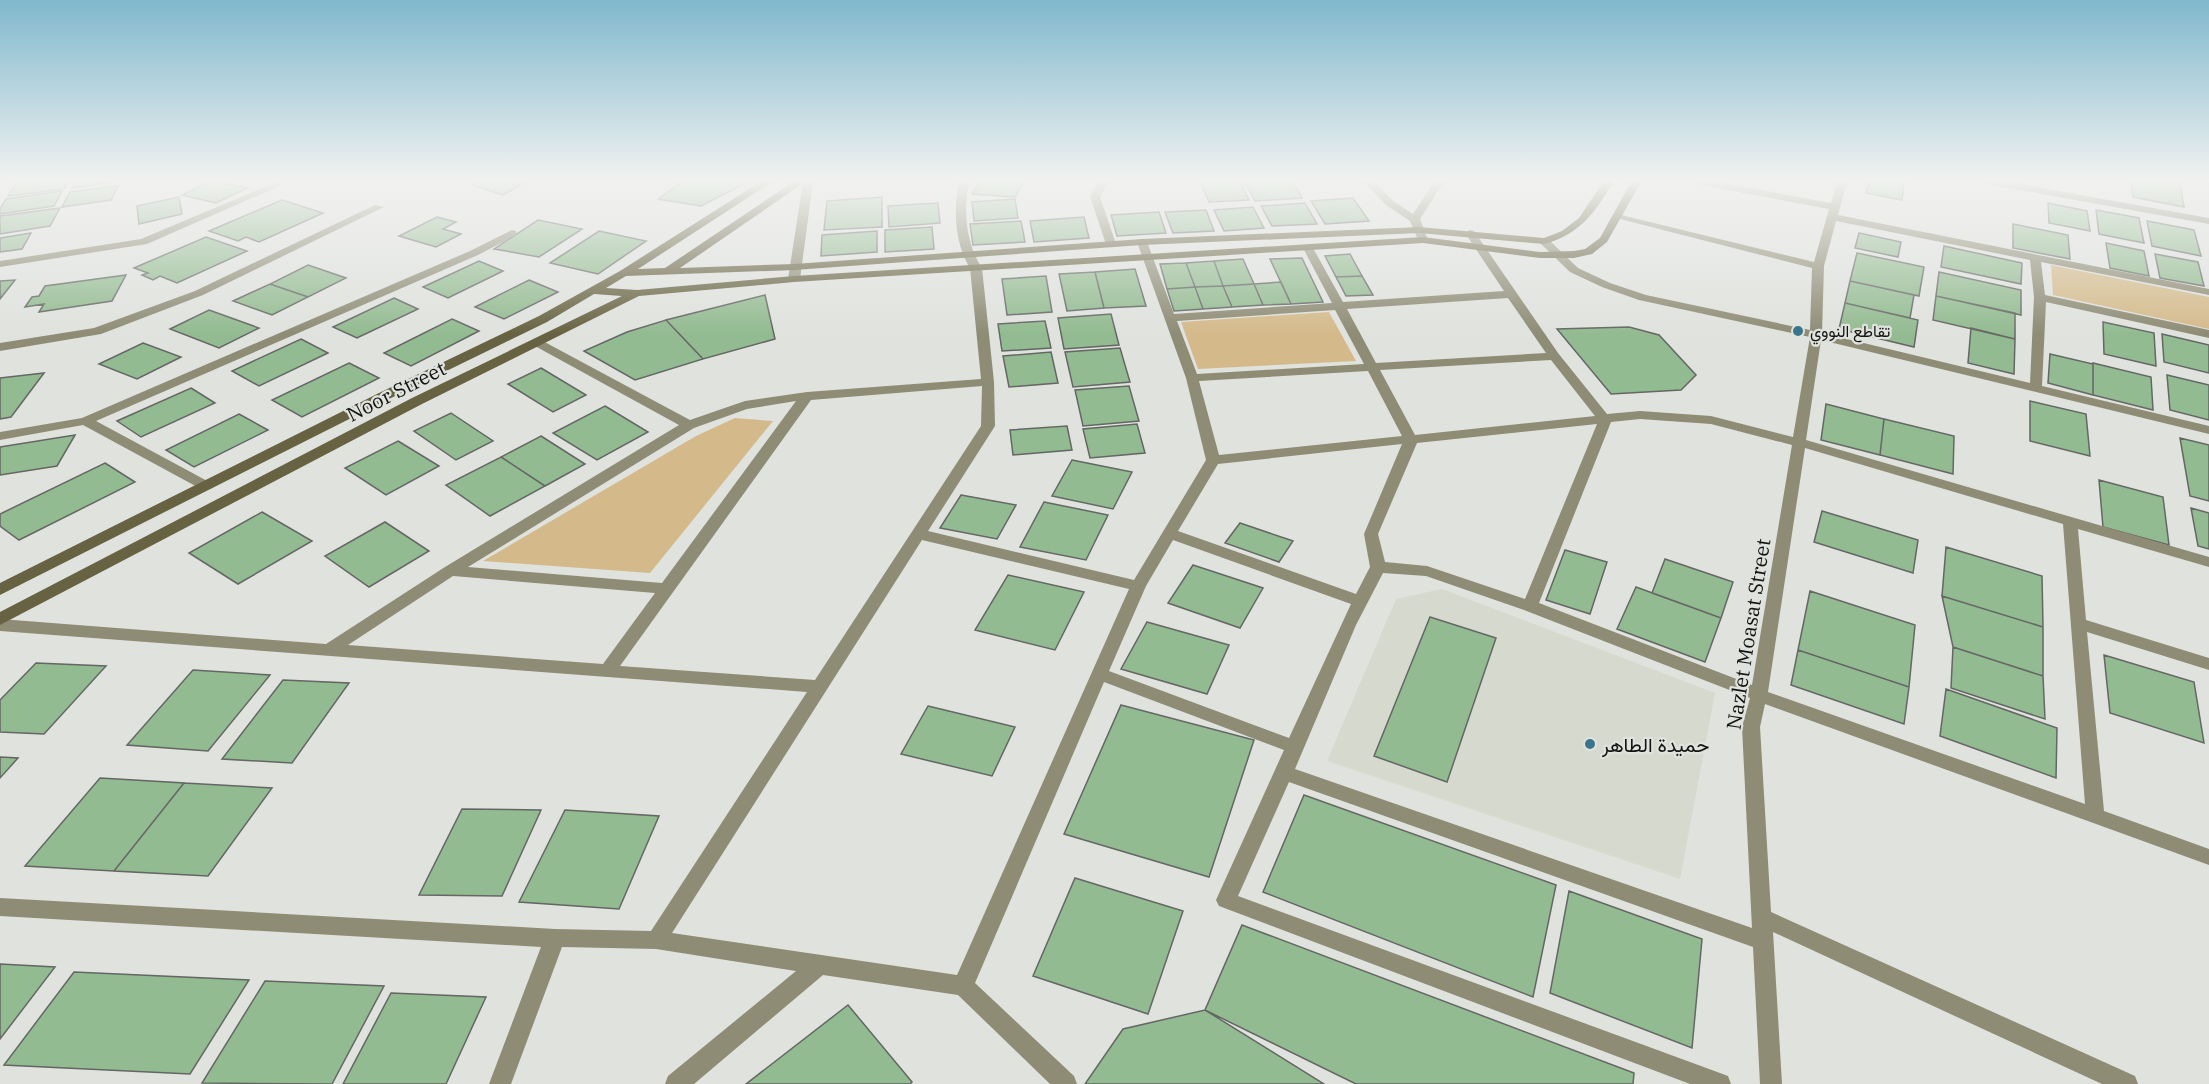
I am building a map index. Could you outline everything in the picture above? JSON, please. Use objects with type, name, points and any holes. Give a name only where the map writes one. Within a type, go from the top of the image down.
[{"type":"street","points":[[0,264],[143,242],[165,233]]},
{"type":"street","points":[[0,347],[97,331],[199,293],[325,233]]},
{"type":"street","points":[[0,435],[85,421],[474,254],[512,233]]},
{"type":"street","name":"Noor Street","points":[[0,590],[543,318],[624,273],[688,233]]},
{"type":"street","name":"Noor Street","points":[[0,619],[417,401],[638,293],[724,233]]},
{"type":"street","points":[[794,279],[800,233]]},
{"type":"street","points":[[656,940],[988,426],[988,382],[976,268],[966,254],[964,233]]},
{"type":"street","points":[[1107,233],[1111,244]]},
{"type":"street","points":[[593,291],[638,293],[794,279],[976,268],[1144,250],[1470,233],[1544,241],[1560,238],[1568,233]]},
{"type":"street","points":[[1470,233],[1554,356],[1605,420]]},
{"type":"street","points":[[624,273],[794,267],[1111,244],[1144,250],[1308,248],[1421,235],[1520,253],[1557,255],[1577,254],[1599,246],[1608,233]]},
{"type":"street","points":[[1678,233],[1818,266]]},
{"type":"street","name":"Nazlet Moasat Street","points":[[1771,1084],[1751,727],[1759,695],[1801,443],[1816,335],[1818,266],[1828,233]]},
{"type":"street","points":[[1924,233],[2035,258],[2209,292]]},
{"type":"street","points":[[1544,241],[1574,270],[1606,285],[1643,298],[1816,335],[2209,430]]},
{"type":"street","points":[[1308,248],[1411,440]]},
{"type":"street","points":[[963,986],[1138,586],[1213,460],[1192,378],[1144,250]]},
{"type":"street","points":[[2035,258],[2040,297],[2036,388]]},
{"type":"street","points":[[1169,318],[1510,294]]},
{"type":"street","points":[[2040,297],[2209,334]]},
{"type":"street","points":[[539,343],[689,424]]},
{"type":"street","points":[[1192,378],[1372,369],[1554,356]]},
{"type":"street","points":[[329,650],[450,571],[689,424],[745,405],[807,396],[988,382]]},
{"type":"street","points":[[607,671],[807,396]]},
{"type":"street","points":[[1213,460],[1640,415],[1711,420],[1801,443],[2209,562]]},
{"type":"street","points":[[1530,606],[1605,420]]},
{"type":"street","points":[[85,421],[206,486]]},
{"type":"street","points":[[1411,440],[1371,534],[1378,567],[1293,747],[1284,773],[1226,900],[1720,1084]]},
{"type":"street","points":[[2070,523],[2095,816]]},
{"type":"street","points":[[920,534],[1138,586]]},
{"type":"street","points":[[1171,534],[1360,601]]},
{"type":"street","points":[[1378,567],[1427,572],[1530,606],[1759,695],[2209,857]]},
{"type":"street","points":[[450,571],[666,590]]},
{"type":"street","points":[[0,624],[820,687]]},
{"type":"street","points":[[2080,624],[2209,663]]},
{"type":"street","points":[[1098,674],[1293,747]]},
{"type":"street","points":[[1284,773],[1763,941]]},
{"type":"street","points":[[0,906],[555,938],[656,940],[963,986],[1066,1084]]},
{"type":"street","points":[[1762,917],[2114,1081]]},
{"type":"street","points":[[500,1084],[555,938]]},
{"type":"street","points":[[676,1084],[819,964]]},
{"type":"shaded area","points":[[2051,265],[2209,297],[2209,329],[2053,295]]},
{"type":"shaded area","points":[[1329,312],[1356,361],[1198,369],[1181,322]]},
{"type":"shaded area","points":[[735,418],[773,421],[650,573],[483,561],[696,436]]},
{"type":"shaded area","points":[[1442,589],[1715,693],[1680,879],[1327,761],[1396,599]]},
{"type":"building","points":[[31,233],[22,249],[0,252],[0,238]]},
{"type":"building","points":[[214,233],[280,233],[259,242],[246,237],[238,241]]},
{"type":"building","points":[[406,233],[461,234],[436,247],[399,236]]},
{"type":"building","points":[[519,233],[576,233],[539,257],[494,249]]},
{"type":"building","points":[[597,233],[646,241],[598,274],[550,263]]},
{"type":"building","points":[[877,233],[877,252],[821,256],[822,235]]},
{"type":"building","points":[[885,233],[933,233],[934,249],[885,252]]},
{"type":"building","points":[[971,233],[1023,233],[1025,242],[973,245]]},
{"type":"building","points":[[1032,233],[1088,233],[1089,238],[1034,242]]},
{"type":"building","points":[[1116,233],[1166,233],[1117,236]]},
{"type":"building","points":[[1859,233],[1901,242],[1898,257],[1855,248]]},
{"type":"building","points":[[2013,233],[2056,233],[2068,235],[2070,259],[2013,248]]},
{"type":"building","points":[[2142,233],[2144,243],[2099,234]]},
{"type":"building","points":[[2149,233],[2195,233],[2201,256],[2152,246]]},
{"type":"building","points":[[206,237],[247,251],[177,283],[160,276],[153,280],[142,275],[148,273],[134,268]]},
{"type":"building","points":[[2106,243],[2144,251],[2149,276],[2110,268]]},
{"type":"building","points":[[1944,246],[2022,263],[2021,284],[1941,267]]},
{"type":"building","points":[[1857,253],[1924,267],[1919,296],[1850,281]]},
{"type":"building","points":[[1350,254],[1362,276],[1336,277],[1325,256]]},
{"type":"building","points":[[2155,254],[2198,262],[2204,286],[2160,278]]},
{"type":"building","points":[[1302,258],[1323,302],[1291,304],[1270,259]]},
{"type":"building","points":[[1243,259],[1254,284],[1223,286],[1214,261]]},
{"type":"building","points":[[479,261],[503,271],[448,298],[423,287]]},
{"type":"building","points":[[1214,261],[1223,286],[1195,287],[1186,263]]},
{"type":"building","points":[[1186,263],[1195,287],[1167,289],[1160,264]]},
{"type":"building","points":[[308,265],[346,278],[308,297],[270,284]]},
{"type":"building","points":[[1135,269],[1146,306],[1104,308],[1095,272]]},
{"type":"building","points":[[1095,272],[1104,308],[1067,311],[1059,274]]},
{"type":"building","points":[[1939,272],[2021,290],[2021,315],[1936,296]]},
{"type":"building","points":[[126,275],[112,301],[39,312],[44,304],[25,307],[32,297],[39,296],[45,286]]},
{"type":"building","points":[[1046,276],[1052,312],[1007,315],[1002,279]]},
{"type":"building","points":[[1362,276],[1373,295],[1346,296],[1336,277]]},
{"type":"building","points":[[15,280],[0,299],[0,281]]},
{"type":"building","points":[[529,280],[558,292],[504,319],[475,307]]},
{"type":"building","points":[[1850,281],[1914,295],[1910,318],[1845,303]]},
{"type":"building","points":[[1281,282],[1291,304],[1263,305],[1254,284]]},
{"type":"building","points":[[270,284],[308,297],[272,315],[233,301]]},
{"type":"building","points":[[1254,284],[1263,305],[1232,307],[1223,286]]},
{"type":"building","points":[[1223,286],[1232,307],[1203,309],[1195,287]]},
{"type":"building","points":[[1195,287],[1203,309],[1174,311],[1167,289]]},
{"type":"building","points":[[765,295],[775,339],[703,359],[666,320]]},
{"type":"building","points":[[1936,296],[2015,313],[2015,339],[1933,320]]},
{"type":"building","points":[[394,298],[418,309],[357,338],[333,327]]},
{"type":"building","points":[[1845,303],[1918,320],[1914,347],[1839,329]]},
{"type":"building","points":[[209,310],[259,328],[219,348],[170,329]]},
{"type":"building","points":[[1111,314],[1119,345],[1064,349],[1058,318]]},
{"type":"building","points":[[452,319],[479,331],[411,366],[384,353]]},
{"type":"building","points":[[666,320],[703,359],[635,380],[584,351],[627,332]]},
{"type":"building","points":[[1045,321],[1051,348],[1002,351],[998,324]]},
{"type":"building","points":[[2103,322],[2154,333],[2156,366],[2104,354]]},
{"type":"building","points":[[1629,327],[1659,335],[1696,375],[1681,390],[1611,394],[1557,329]]},
{"type":"building","points":[[1971,328],[2015,339],[2014,374],[1968,363]]},
{"type":"building","points":[[2162,334],[2209,345],[2209,373],[2164,362]]},
{"type":"building","points":[[301,339],[328,353],[259,386],[232,371]]},
{"type":"building","points":[[143,343],[181,357],[137,379],[99,364]]},
{"type":"building","points":[[1120,348],[1130,382],[1073,387],[1065,352]]},
{"type":"building","points":[[1051,352],[1058,383],[1009,387],[1003,356]]},
{"type":"building","points":[[2050,354],[2093,364],[2093,395],[2048,383]]},
{"type":"building","points":[[349,363],[379,378],[302,417],[272,400]]},
{"type":"building","points":[[2093,363],[2151,377],[2153,410],[2093,395]]},
{"type":"building","points":[[541,368],[586,395],[553,412],[508,384]]},
{"type":"building","points":[[44,373],[11,417],[0,419],[0,378]]},
{"type":"building","points":[[2167,375],[2209,385],[2209,420],[2170,410]]},
{"type":"building","points":[[1129,386],[1139,421],[1083,426],[1075,390]]},
{"type":"building","points":[[191,388],[215,403],[141,437],[117,421]]},
{"type":"building","points":[[2030,401],[2086,414],[2090,456],[2030,441]]},
{"type":"building","points":[[1826,404],[1884,419],[1880,455],[1821,440]]},
{"type":"building","points":[[605,406],[648,432],[597,460],[553,433]]},
{"type":"building","points":[[451,413],[493,441],[456,460],[414,431]]},
{"type":"building","points":[[239,414],[268,430],[194,467],[166,450]]},
{"type":"building","points":[[1884,419],[1954,436],[1953,474],[1880,455]]},
{"type":"building","points":[[1137,424],[1145,453],[1090,458],[1083,429]]},
{"type":"building","points":[[1067,426],[1072,450],[1013,455],[1010,430]]},
{"type":"building","points":[[75,435],[57,466],[0,475],[0,447]]},
{"type":"building","points":[[541,436],[585,464],[545,486],[501,457]]},
{"type":"building","points":[[2180,438],[2209,445],[2209,501],[2190,496]]},
{"type":"building","points":[[398,441],[439,466],[386,495],[345,468]]},
{"type":"building","points":[[501,457],[545,486],[490,516],[446,485]]},
{"type":"building","points":[[1072,460],[1132,472],[1113,509],[1052,496]]},
{"type":"building","points":[[105,463],[135,482],[19,540],[0,526],[0,514]]},
{"type":"building","points":[[2099,480],[2163,497],[2169,545],[2103,527]]},
{"type":"building","points":[[961,495],[1016,505],[997,539],[940,528]]},
{"type":"building","points":[[1044,502],[1108,515],[1086,560],[1020,547]]},
{"type":"building","points":[[2191,508],[2209,513],[2209,549],[2198,546]]},
{"type":"building","points":[[1822,511],[1918,540],[1913,573],[1814,542]]},
{"type":"building","points":[[262,512],[312,541],[238,584],[189,553]]},
{"type":"building","points":[[385,522],[429,551],[369,587],[325,556]]},
{"type":"building","points":[[1240,523],[1293,541],[1279,562],[1225,543]]},
{"type":"building","points":[[1946,547],[2042,576],[2043,627],[1942,596]]},
{"type":"building","points":[[1565,550],[1607,562],[1590,614],[1546,600]]},
{"type":"building","points":[[1665,559],[1733,582],[1721,618],[1652,593]]},
{"type":"building","points":[[1193,565],[1263,588],[1240,628],[1168,603]]},
{"type":"building","points":[[1008,575],[1084,592],[1055,650],[975,630]]},
{"type":"building","points":[[1636,587],[1721,618],[1705,662],[1617,629]]},
{"type":"building","points":[[1810,591],[1915,625],[1909,687],[1798,650]]},
{"type":"building","points":[[1942,596],[2043,627],[2043,676],[1953,647]]},
{"type":"building","points":[[1430,617],[1496,638],[1447,782],[1374,756]]},
{"type":"building","points":[[1147,622],[1229,645],[1207,694],[1121,669]]},
{"type":"building","points":[[1953,647],[2043,676],[2045,719],[1951,688]]},
{"type":"building","points":[[1798,650],[1909,687],[1904,724],[1791,685]]},
{"type":"building","points":[[2104,655],[2194,682],[2204,743],[2110,713]]},
{"type":"building","points":[[36,663],[106,666],[44,734],[0,732],[0,700]]},
{"type":"building","points":[[193,670],[270,675],[208,751],[127,745]]},
{"type":"building","points":[[283,680],[349,683],[292,763],[222,759]]},
{"type":"building","points":[[1946,689],[2057,728],[2056,778],[1940,736]]},
{"type":"building","points":[[1121,705],[1254,740],[1209,877],[1064,834]]},
{"type":"building","points":[[928,706],[1015,727],[992,776],[901,754]]},
{"type":"building","points":[[0,757],[18,758],[0,778]]},
{"type":"building","points":[[100,778],[184,783],[114,871],[25,866]]},
{"type":"building","points":[[184,783],[272,788],[208,876],[114,871]]},
{"type":"building","points":[[1304,795],[1556,885],[1533,997],[1263,892]]},
{"type":"building","points":[[462,809],[541,810],[502,896],[419,895]]},
{"type":"building","points":[[565,810],[659,816],[619,909],[519,902]]},
{"type":"building","points":[[1075,878],[1183,911],[1148,1014],[1033,976]]},
{"type":"building","points":[[1569,891],[1702,939],[1692,1048],[1550,993]]},
{"type":"building","points":[[1242,925],[1634,1073],[1633,1084],[1356,1084],[1205,1010]]},
{"type":"building","points":[[0,964],[55,967],[0,1039]]},
{"type":"building","points":[[74,972],[249,980],[190,1074],[4,1065]]},
{"type":"building","points":[[265,981],[384,986],[332,1084],[202,1083]]},
{"type":"building","points":[[391,993],[486,997],[446,1084],[343,1084]]},
{"type":"building","points":[[848,1005],[912,1082],[910,1084],[746,1084]]},
{"type":"building","points":[[1205,1010],[1324,1084],[1085,1084],[1123,1029]]},
{"type":"place","name":"تقاطع النووي","points":[[1798,331]]},
{"type":"place","name":"حميدة الطاهر","points":[[1590,744]]}]
